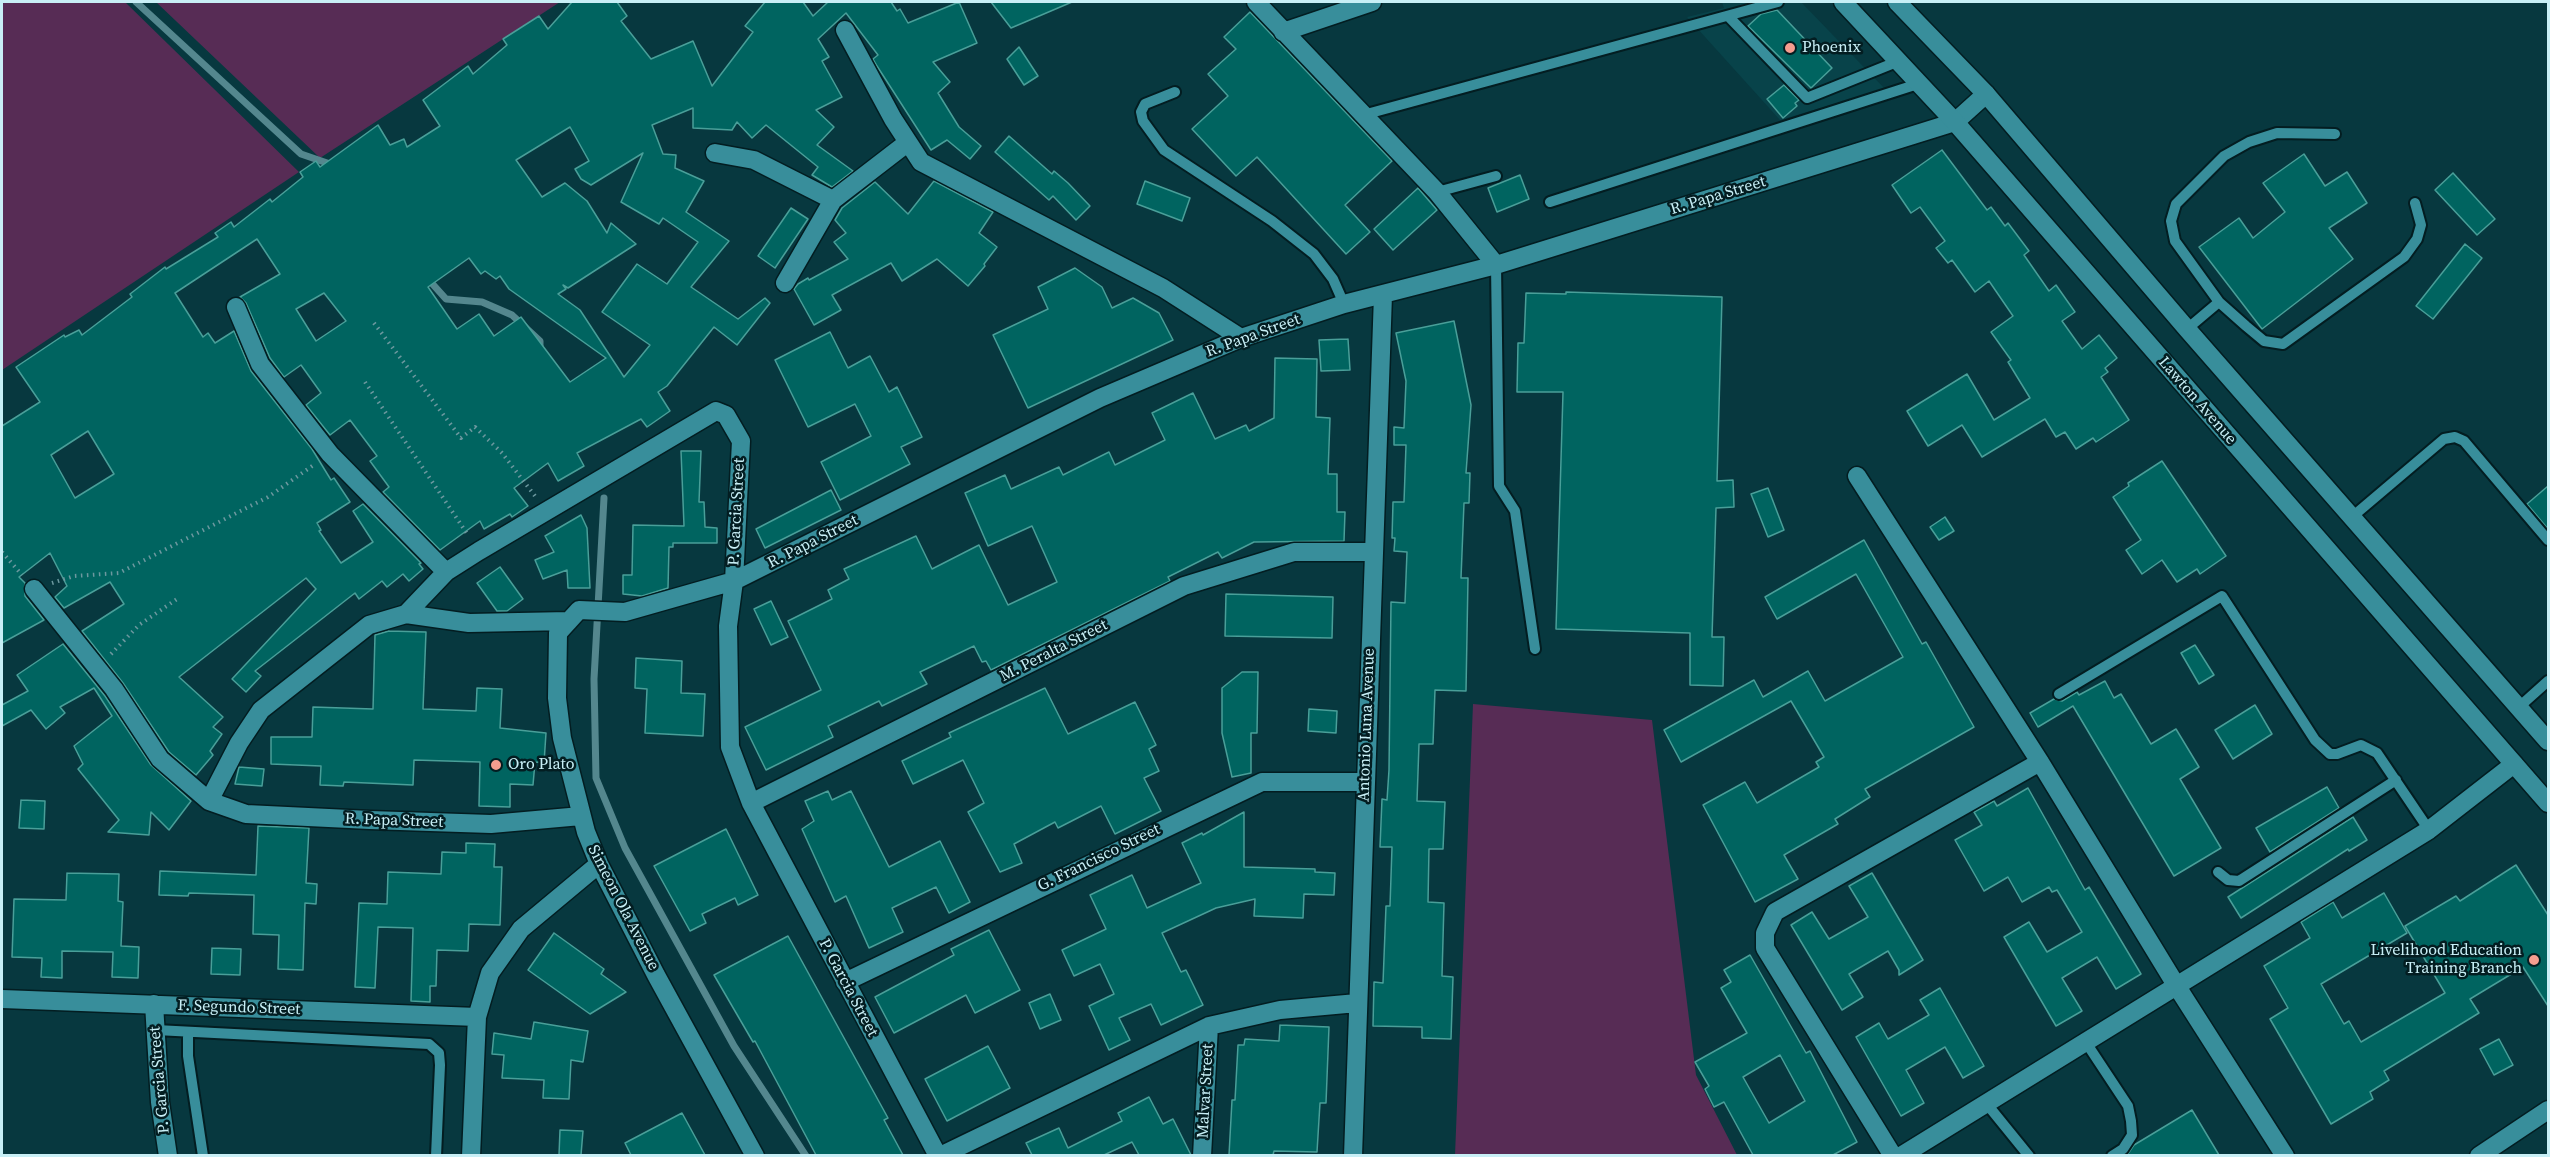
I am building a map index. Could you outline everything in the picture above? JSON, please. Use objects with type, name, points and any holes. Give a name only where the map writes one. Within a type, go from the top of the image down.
[{"type":"street","points":[[1256,2],[1437,192],[1496,265]]},
{"type":"street","points":[[1283,32],[1372,2]]},
{"type":"street","name":"Lawton Avenue","points":[[1843,2],[1921,83],[2548,802]]},
{"type":"street","points":[[1897,2],[1986,94],[2187,329],[2548,741]]},
{"type":"street","points":[[844,30],[907,143],[921,162],[1163,288],[1240,338]]},
{"type":"street","points":[[1955,122],[1986,94]]},
{"type":"street","name":"R. Papa Street","points":[[406,614],[469,623],[625,612],[734,582],[1100,398],[1240,338],[1344,304],[1496,265],[1955,122]]},
{"type":"street","points":[[785,283],[833,200],[907,143]]},
{"type":"street","points":[[715,153],[754,160],[833,200]]},
{"type":"street","name":"Antonio Luna Avenue","points":[[1353,1155],[1383,295]]},
{"type":"street","points":[[236,307],[260,364],[330,454],[446,572]]},
{"type":"street","name":"P. Garcia Street","points":[[209,801],[239,743],[261,710],[369,625],[406,614],[446,572],[479,550],[716,411],[726,415],[741,441],[734,582],[728,626],[730,747],[751,803],[844,982],[939,1155],[1209,1026],[1280,1010],[1357,1003]]},
{"type":"street","points":[[1857,476],[2040,762],[2176,985],[2285,1155]]},
{"type":"street","name":"M. Peralta Street","points":[[751,803],[1184,586],[1294,552],[1373,552]]},
{"type":"street","points":[[34,589],[98,668],[160,759],[209,801]]},
{"type":"street","name":"Simeon Ola Avenue","points":[[574,616],[558,633],[556,698],[562,738],[581,816],[599,864],[755,1155]]},
{"type":"street","points":[[1893,1155],[1765,948],[1765,933],[1775,912],[2040,762]]},
{"type":"street","points":[[1901,1155],[2429,830],[2514,764]]},
{"type":"street","name":"G. Francisco Street","points":[[844,982],[1262,782],[1365,782]]},
{"type":"street","name":"R. Papa Street","points":[[209,801],[246,814],[381,821],[491,824],[581,816]]},
{"type":"street","points":[[471,1155],[477,1017],[490,974],[521,929],[599,864]]},
{"type":"street","name":"F. Segundo Street","points":[[2,999],[477,1017]]},
{"type":"street","name":"P. Garcia Street","points":[[154,1004],[160,1102],[168,1155]]},
{"type":"street","name":"Malvar Street","points":[[1202,1155],[1209,1026]]},
{"type":"street","points":[[2480,1155],[2548,1110]]},
{"type":"lane","points":[[1363,115],[1778,2]]},
{"type":"lane","points":[[1728,16],[1807,98],[1899,61]]},
{"type":"lane","points":[[1550,202],[1921,83]]},
{"type":"lane","points":[[1175,92],[1145,104],[1141,112],[1143,121],[1164,150],[1272,221],[1314,254],[1333,279],[1344,304]]},
{"type":"lane","points":[[2335,134],[2277,133],[2249,142],[2224,156],[2176,204],[2171,221],[2175,241],[2219,302],[2264,342],[2283,344],[2404,257],[2417,239],[2421,225],[2415,203]]},
{"type":"lane","points":[[1437,192],[1496,176]]},
{"type":"lane","points":[[1496,265],[1499,486],[1515,511],[1535,649]]},
{"type":"lane","points":[[2187,329],[2219,302]]},
{"type":"lane","points":[[2352,517],[2444,439],[2455,437],[2464,441],[2548,540]]},
{"type":"lane","points":[[2059,694],[2222,596],[2298,716],[2324,750],[2337,754],[2354,746],[2367,747],[2377,753],[2429,830]]},
{"type":"lane","points":[[2519,707],[2548,681]]},
{"type":"lane","points":[[2218,872],[2228,880],[2239,880],[2396,780]]},
{"type":"lane","points":[[156,1030],[429,1044],[439,1053],[440,1065],[436,1155]]},
{"type":"lane","points":[[188,1032],[188,1056],[203,1155]]},
{"type":"lane","points":[[2085,1041],[2128,1106],[2132,1135],[2123,1149],[2112,1155]]},
{"type":"lane","points":[[1986,1102],[2030,1155]]},
{"type":"path","points":[[374,323],[461,438],[475,427],[502,453],[546,511]]},
{"type":"path","points":[[365,381],[479,550]]},
{"type":"path","points":[[2,552],[34,589],[74,576],[119,573],[268,497],[330,454]]},
{"type":"path","points":[[98,668],[140,626],[177,599]]},
{"type":"shaded area","points":[[2,2],[125,2],[299,172],[2,370]]},
{"type":"shaded area","points":[[156,2],[560,2],[320,158]]},
{"type":"shaded area","points":[[1722,2],[1801,2],[1885,89],[1780,120],[1687,17],[1724,8]]},
{"type":"shaded area","points":[[1473,704],[1652,720],[1696,1075],[1737,1155],[1455,1155]]},
{"type":"building","points":[[572,2],[617,2],[627,16],[621,21],[651,59],[693,41],[712,86],[753,32],[745,26],[765,2],[803,2],[813,16],[828,2],[891,2],[897,11],[900,9],[908,23],[959,2],[977,43],[933,62],[950,82],[938,93],[959,127],[981,146],[970,159],[947,140],[931,150],[873,59],[878,55],[846,13],[818,39],[829,57],[822,61],[842,97],[816,110],[834,127],[817,145],[853,171],[832,187],[812,175],[818,167],[766,125],[752,138],[737,122],[732,130],[693,128],[693,108],[652,125],[663,154],[676,155],[675,168],[704,181],[686,212],[729,241],[691,287],[738,319],[765,298],[770,303],[737,345],[714,327],[667,386],[658,392],[670,411],[647,427],[641,419],[577,453],[584,466],[558,481],[548,463],[514,488],[528,506],[512,517],[510,514],[484,529],[480,521],[440,550],[383,492],[389,487],[370,461],[377,456],[350,420],[330,435],[306,405],[321,393],[301,365],[284,377],[270,358],[246,303],[240,297],[280,274],[257,239],[175,293],[203,337],[208,333],[215,343],[234,331],[251,371],[312,449],[331,480],[334,478],[350,502],[317,523],[321,530],[319,531],[341,563],[373,542],[353,511],[363,504],[421,563],[419,564],[423,569],[409,581],[403,574],[387,587],[382,581],[359,599],[355,593],[255,671],[261,676],[246,692],[232,679],[316,589],[306,578],[179,677],[223,717],[213,727],[222,734],[210,751],[213,755],[196,775],[169,752],[123,683],[82,631],[124,604],[110,582],[64,608],[55,597],[67,586],[50,553],[19,577],[25,583],[25,596],[44,620],[2,643],[2,426],[40,402],[16,367],[64,335],[65,337],[79,330],[82,335],[132,297],[130,294],[165,267],[166,269],[218,237],[215,233],[231,222],[234,227],[270,199],[272,202],[303,177],[300,172],[316,161],[320,167],[378,125],[390,145],[404,139],[407,147],[440,126],[423,100],[468,66],[473,74],[507,45],[503,39],[539,16],[548,29]],"holes":[[[570,127],[589,161],[575,169],[581,179],[591,185],[643,153],[621,202],[659,224],[663,218],[698,242],[667,284],[637,264],[602,312],[650,345],[624,377],[580,310],[558,294],[566,289],[563,285],[568,288],[636,244],[611,223],[607,233],[587,201],[565,183],[542,197],[516,160]],[[469,258],[481,274],[485,271],[496,279],[500,276],[509,289],[606,358],[570,382],[521,317],[494,336],[479,314],[457,329],[428,287]],[[324,293],[346,321],[316,341],[296,309]],[[88,431],[114,474],[75,498],[51,455]]]},
{"type":"building","points":[[991,2],[1072,2],[1011,28]]},
{"type":"building","name":"Phoenix","points":[[1777,10],[1832,68],[1811,88],[1748,26],[1761,14]]},
{"type":"building","points":[[1250,12],[1392,161],[1345,205],[1370,232],[1346,254],[1257,157],[1236,176],[1192,129],[1228,96],[1208,74],[1236,49],[1224,37]]},
{"type":"building","points":[[1019,47],[1038,76],[1024,85],[1007,59]]},
{"type":"building","points":[[1784,85],[1799,100],[1795,103],[1797,106],[1783,118],[1767,99]]},
{"type":"building","points":[[1009,136],[1052,174],[1054,171],[1068,183],[1090,206],[1076,220],[1053,196],[1049,200],[995,152]]},
{"type":"building","points":[[1942,150],[1987,210],[1991,207],[2005,226],[2008,223],[2029,251],[2024,255],[2049,291],[2056,285],[2075,312],[2062,321],[2082,349],[2099,335],[2117,358],[2105,368],[2108,372],[2101,377],[2129,420],[2096,442],[2093,438],[2076,449],[2065,432],[2056,437],[2045,419],[1982,457],[1962,425],[1928,446],[1907,411],[1967,374],[1994,420],[2030,398],[2008,362],[2011,360],[1991,332],[2013,316],[1989,281],[1975,292],[1952,260],[1948,263],[1936,248],[1945,241],[1920,207],[1911,213],[1892,185]]},
{"type":"building","points":[[2304,154],[2325,186],[2347,172],[2367,203],[2329,228],[2353,259],[2262,329],[2199,247],[2239,218],[2253,238],[2285,212],[2263,183]]},
{"type":"building","points":[[2453,173],[2495,219],[2477,235],[2435,190]]},
{"type":"building","points":[[1520,175],[1529,199],[1497,212],[1488,188]]},
{"type":"building","points":[[934,181],[993,212],[979,233],[997,247],[984,264],[985,266],[968,286],[937,259],[902,281],[891,263],[832,295],[841,310],[814,325],[794,289],[808,278],[809,280],[848,259],[834,242],[846,233],[835,220],[842,208],[875,182],[908,214]]},
{"type":"building","points":[[1145,181],[1190,198],[1182,221],[1137,204]]},
{"type":"building","points":[[1418,188],[1437,210],[1393,250],[1374,229]]},
{"type":"building","points":[[791,208],[808,219],[775,268],[758,256]]},
{"type":"building","points":[[2465,244],[2482,258],[2433,319],[2416,306]]},
{"type":"building","points":[[1075,268],[1102,287],[1112,308],[1133,298],[1159,313],[1173,340],[1028,408],[993,335],[1048,309],[1038,287]]},
{"type":"building","points":[[1566,292],[1722,297],[1717,481],[1733,480],[1734,507],[1716,508],[1712,637],[1724,637],[1723,686],[1690,685],[1690,633],[1556,629],[1563,392],[1517,392],[1518,343],[1524,343],[1526,293],[1566,294]]},
{"type":"building","points":[[1454,321],[1471,405],[1466,473],[1470,473],[1469,503],[1464,503],[1461,578],[1468,578],[1466,691],[1435,690],[1433,744],[1419,744],[1417,801],[1445,802],[1443,849],[1429,849],[1428,902],[1444,903],[1442,976],[1453,977],[1451,1039],[1422,1038],[1422,1027],[1373,1026],[1374,982],[1383,983],[1386,906],[1390,906],[1392,847],[1380,847],[1382,799],[1387,800],[1389,770],[1391,602],[1405,603],[1407,552],[1394,551],[1395,538],[1392,538],[1393,502],[1404,502],[1406,445],[1394,445],[1394,427],[1404,428],[1406,381],[1396,333]]},
{"type":"building","points":[[830,332],[848,368],[870,356],[889,392],[897,387],[922,437],[901,447],[910,464],[840,500],[821,462],[871,436],[855,404],[808,427],[775,360]]},
{"type":"building","points":[[1348,339],[1350,370],[1321,371],[1319,340]]},
{"type":"building","points":[[1275,358],[1317,359],[1316,417],[1330,418],[1328,474],[1337,474],[1337,512],[1345,512],[1344,541],[1254,542],[1222,558],[1218,552],[1168,577],[1170,581],[991,670],[986,661],[982,662],[974,646],[920,672],[927,684],[882,706],[879,701],[828,726],[833,737],[766,770],[745,727],[821,690],[788,621],[832,599],[828,590],[849,579],[844,569],[916,536],[932,569],[979,545],[1008,605],[1057,582],[1032,526],[988,546],[965,493],[1005,475],[1011,489],[1059,467],[1063,475],[1109,452],[1115,465],[1165,440],[1152,413],[1193,393],[1215,439],[1246,425],[1249,431],[1274,418]]},
{"type":"building","points":[[681,451],[701,451],[699,502],[704,502],[705,527],[717,528],[717,543],[673,543],[673,547],[669,547],[668,588],[642,596],[623,594],[623,575],[632,575],[633,525],[684,526]]},
{"type":"building","points":[[2162,461],[2226,556],[2200,574],[2197,569],[2177,582],[2162,560],[2142,574],[2126,550],[2141,540],[2113,497],[2129,486],[2128,483]]},
{"type":"building","points":[[2548,486],[2548,529],[2527,504]]},
{"type":"building","points":[[1768,488],[1784,530],[1768,537],[1751,494]]},
{"type":"building","points":[[831,490],[841,510],[765,548],[756,529]]},
{"type":"building","points":[[581,515],[587,528],[590,588],[568,588],[567,570],[543,579],[535,560],[554,552],[545,536]]},
{"type":"building","points":[[1945,517],[1954,531],[1939,540],[1930,527]]},
{"type":"building","points":[[1864,540],[1922,644],[1926,642],[1974,727],[1865,789],[1870,797],[1835,819],[1838,824],[1784,855],[1798,879],[1755,902],[1703,805],[1745,782],[1757,803],[1819,767],[1816,762],[1824,757],[1791,701],[1681,762],[1664,730],[1754,680],[1763,697],[1808,671],[1825,701],[1903,657],[1856,574],[1777,619],[1765,597]]},
{"type":"building","points":[[500,567],[523,599],[507,611],[497,611],[477,583]]},
{"type":"building","points":[[1226,594],[1333,597],[1332,638],[1225,636]]},
{"type":"building","points":[[771,601],[788,637],[771,645],[754,609]]},
{"type":"building","points":[[389,631],[426,632],[423,709],[476,711],[477,688],[502,689],[500,728],[546,733],[544,763],[535,762],[533,785],[510,784],[510,807],[479,806],[480,762],[414,760],[413,785],[344,782],[343,786],[320,785],[321,766],[271,764],[271,737],[312,737],[313,707],[373,709],[375,635]]},
{"type":"building","points":[[63,644],[105,696],[151,765],[191,801],[169,830],[151,812],[149,835],[108,832],[119,820],[78,769],[83,764],[74,746],[112,716],[94,688],[60,707],[65,713],[46,729],[31,710],[2,726],[2,705],[28,691],[17,675]]},
{"type":"building","points":[[2195,645],[2214,675],[2199,684],[2181,653]]},
{"type":"building","points":[[636,658],[682,661],[681,693],[705,694],[703,736],[645,733],[647,689],[635,688]]},
{"type":"building","points":[[1242,672],[1258,672],[1257,733],[1251,733],[1251,773],[1232,777],[1222,733],[1222,688]]},
{"type":"building","points":[[2105,681],[2114,698],[2121,694],[2151,744],[2176,729],[2199,767],[2180,779],[2221,848],[2174,876],[2073,706],[2038,727],[2030,713],[2054,699],[2062,701],[2077,692],[2079,695]]},
{"type":"building","points":[[1045,688],[1068,734],[1135,702],[1156,745],[1149,749],[1159,771],[1144,778],[1161,811],[1115,834],[1101,806],[1058,828],[1055,822],[1014,844],[1022,863],[1000,872],[968,812],[984,803],[963,760],[913,784],[902,761],[951,737],[949,733]]},
{"type":"building","points":[[2255,705],[2272,734],[2233,759],[2215,730]]},
{"type":"building","points":[[1309,709],[1337,711],[1336,733],[1308,731]]},
{"type":"building","points":[[239,767],[264,769],[262,786],[235,784]]},
{"type":"building","points":[[2327,787],[2339,808],[2270,852],[2256,828]]},
{"type":"building","points":[[2028,788],[2085,890],[2089,887],[2141,974],[2116,989],[2097,957],[2062,978],[2082,1011],[2056,1026],[2004,937],[2029,922],[2047,952],[2082,932],[2057,890],[2052,892],[2049,887],[2022,902],[2008,877],[1984,891],[1955,840],[1982,825],[1974,812],[1994,801],[1997,806]]},
{"type":"building","points":[[828,791],[832,800],[851,791],[889,867],[940,841],[970,902],[949,913],[936,887],[892,908],[903,932],[869,948],[846,896],[835,902],[802,829],[814,821],[805,801]]},
{"type":"building","points":[[21,800],[45,801],[44,829],[19,828]]},
{"type":"building","points":[[1244,812],[1244,867],[1315,869],[1315,872],[1335,873],[1334,895],[1304,894],[1303,918],[1254,916],[1255,899],[1216,908],[1162,933],[1181,972],[1186,970],[1203,1005],[1161,1025],[1151,1004],[1119,1018],[1130,1040],[1109,1050],[1089,1006],[1114,994],[1100,964],[1074,976],[1062,950],[1106,929],[1090,895],[1132,875],[1147,908],[1201,883],[1182,843],[1202,833],[1203,835]]},
{"type":"building","points":[[2353,817],[2367,840],[2349,851],[2348,849],[2241,918],[2228,897]]},
{"type":"building","points":[[258,826],[309,828],[306,883],[317,884],[316,904],[305,903],[303,970],[278,969],[279,935],[253,934],[254,895],[189,893],[188,896],[159,895],[160,871],[256,875]]},
{"type":"building","points":[[726,829],[758,895],[738,905],[735,898],[702,914],[706,923],[690,931],[654,866]]},
{"type":"building","points":[[466,843],[495,844],[494,867],[502,867],[500,925],[469,924],[468,951],[437,950],[436,986],[430,986],[430,1002],[411,1001],[413,928],[378,927],[375,988],[355,987],[359,903],[387,904],[388,872],[441,874],[442,852],[466,853]]},
{"type":"building","points":[[2516,865],[2548,915],[2548,1006],[2523,967],[2470,999],[2479,1013],[2384,1071],[2389,1080],[2370,1092],[2373,1099],[2331,1124],[2270,1019],[2288,1008],[2264,966],[2310,938],[2301,922],[2333,902],[2342,918],[2384,893],[2407,933],[2321,984],[2344,1024],[2349,1021],[2361,1042],[2445,993],[2405,926],[2456,896],[2460,901]]},
{"type":"building","points":[[67,873],[119,874],[118,901],[123,902],[121,946],[139,947],[138,978],[112,977],[113,952],[62,951],[62,978],[41,977],[42,958],[12,957],[14,899],[66,900]]},
{"type":"building","points":[[1872,873],[1923,960],[1899,975],[1899,970],[1888,951],[1849,974],[1863,997],[1842,1010],[1791,925],[1812,912],[1829,939],[1868,917],[1849,886]]},
{"type":"building","points":[[989,930],[1020,990],[975,1013],[966,995],[894,1033],[875,997],[954,955],[951,949]]},
{"type":"building","points":[[554,933],[604,969],[601,974],[626,992],[590,1014],[528,970]]},
{"type":"building","points":[[788,936],[888,1118],[884,1120],[903,1155],[816,1155],[755,1041],[753,1042],[714,975]]},
{"type":"building","points":[[212,948],[241,949],[240,975],[211,974]]},
{"type":"building","points":[[1750,955],[1806,1053],[1810,1051],[1857,1142],[1833,1155],[1753,1155],[1724,1102],[1714,1107],[1705,1089],[1709,1086],[1695,1062],[1747,1033],[1721,988],[1731,982],[1724,970]],"holes":[[[1780,1055],[1805,1101],[1769,1123],[1743,1077]]]},
{"type":"building","points":[[1940,988],[1984,1066],[1963,1078],[1945,1047],[1906,1070],[1924,1103],[1901,1116],[1856,1037],[1879,1023],[1888,1039],[1929,1015],[1920,1000]]},
{"type":"building","points":[[1050,994],[1061,1020],[1040,1029],[1029,1003]]},
{"type":"building","points":[[534,1022],[588,1031],[583,1062],[571,1060],[569,1099],[543,1098],[544,1080],[502,1078],[504,1055],[492,1054],[494,1033],[531,1039]]},
{"type":"building","points":[[1280,1025],[1329,1027],[1326,1103],[1320,1103],[1317,1152],[1274,1151],[1273,1155],[1229,1155],[1238,1045],[1244,1045],[1245,1039],[1279,1041]]},
{"type":"building","points":[[2499,1039],[2513,1065],[2494,1075],[2480,1049]]},
{"type":"building","points":[[988,1046],[1010,1088],[947,1121],[925,1079]]},
{"type":"building","points":[[1149,1097],[1163,1124],[1173,1119],[1191,1155],[1139,1155],[1132,1142],[1104,1155],[1032,1155],[1026,1143],[1059,1128],[1068,1148],[1122,1121],[1118,1113]]},
{"type":"building","points":[[2192,1110],[2219,1155],[2127,1155],[2134,1145]]},
{"type":"building","points":[[682,1113],[705,1155],[631,1155],[625,1143]]},
{"type":"building","points":[[560,1130],[583,1131],[581,1155],[559,1155]]},
{"type":"waterway","points":[[136,2],[301,154],[333,165]]},
{"type":"waterway","points":[[428,279],[446,299],[482,302],[512,315],[540,341],[540,351]]},
{"type":"waterway","points":[[604,498],[594,679],[596,778],[625,848],[734,1046],[806,1156]]},
{"type":"place","name":"Phoenix","points":[[1790,48]]},
{"type":"place","name":"Oro Plato","points":[[496,765]]},
{"type":"place","name":"Livelihood Education Training Branch","points":[[2534,960]]}]
